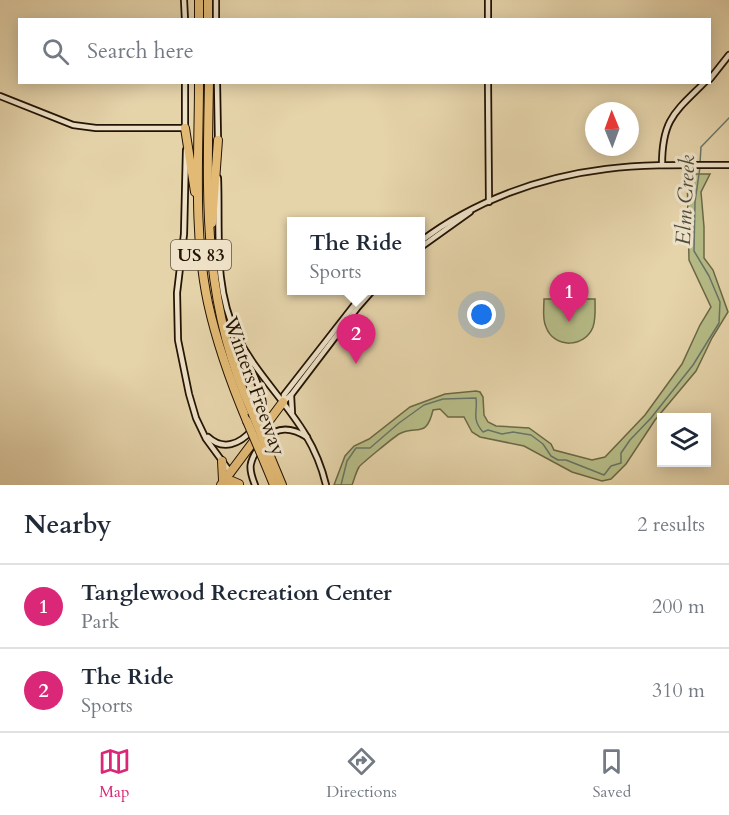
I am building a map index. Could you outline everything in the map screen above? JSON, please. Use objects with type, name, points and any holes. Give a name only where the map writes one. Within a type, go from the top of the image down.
[{"type":"highway","points":[[199,0],[199,18]]},
{"type":"highway","points":[[208,0],[208,18]]},
{"type":"highway","name":"Winters Freeway","points":[[199,84],[200,244],[208,304],[224,361],[247,421],[282,485]]},
{"type":"highway","name":"Winters Freeway","points":[[209,84],[208,213],[216,300],[231,359],[252,412],[274,485]]},
{"type":"highway","points":[[185,128],[200,244]]},
{"type":"highway","points":[[211,260],[218,140]]},
{"type":"highway","points":[[222,484],[283,402]]},
{"type":"highway","points":[[222,460],[222,484]]},
{"type":"highway","points":[[222,484],[232,481],[239,484]]},
{"type":"main road","points":[[184,0],[184,18]]},
{"type":"main road","points":[[216,0],[216,18]]},
{"type":"main road","points":[[488,0],[488,18]]},
{"type":"main road","points":[[711,78],[729,55]]},
{"type":"main road","points":[[185,84],[186,193],[177,293],[177,321],[182,364],[192,408],[200,428],[239,484]]},
{"type":"main road","points":[[200,428],[210,440],[234,444],[245,438],[263,414],[265,402],[224,298],[220,269],[217,84]]},
{"type":"main road","points":[[488,84],[489,202]]},
{"type":"main road","points":[[662,165],[665,132],[673,114],[703,84]]},
{"type":"main road","points":[[0,96],[73,125],[96,128],[185,128]]},
{"type":"main road","points":[[425,238],[489,202],[538,183],[571,174],[608,168],[729,165]]},
{"type":"main road","points":[[425,243],[459,218]]},
{"type":"main road","points":[[283,402],[284,395],[362,295]]},
{"type":"main road","points":[[283,402],[291,395],[369,295]]},
{"type":"main road","points":[[238,337],[309,439],[316,452],[326,485]]},
{"type":"main road","points":[[273,389],[281,392],[290,388]]},
{"type":"main road","points":[[291,395],[292,413]]},
{"type":"main road","points":[[255,485],[249,462],[268,435],[299,423]]},
{"type":"main road","points":[[283,428],[296,431],[309,439]]},
{"type":"green space","points":[[687,174],[710,174],[701,192],[704,258],[713,270],[728,312],[696,371],[661,413],[657,413],[657,418],[626,464],[611,479],[602,481],[572,472],[524,446],[480,437],[472,432],[464,417],[448,417],[440,409],[433,410],[424,428],[399,434],[365,461],[359,467],[352,485],[334,485],[345,456],[354,446],[369,439],[410,407],[445,394],[480,392],[483,397],[484,415],[488,422],[496,426],[529,428],[551,444],[554,450],[592,460],[605,457],[645,415],[682,364],[711,307],[689,260]]},
{"type":"green space","points":[[544,299],[595,299],[595,320],[589,334],[577,342],[562,342],[556,339],[550,334],[545,324]]},
{"type":"waterway","name":"Elm Creek","points":[[700,163],[701,147],[729,118]]},
{"type":"waterway","name":"Elm Creek","points":[[341,485],[347,461],[356,448],[370,448],[424,405],[443,399],[476,398],[476,419],[483,432],[488,430],[502,434],[513,432],[531,435],[543,444],[551,456],[558,460],[566,460],[604,475],[611,466],[621,463],[621,453],[630,440],[651,418],[693,365],[719,323],[720,302],[709,276],[694,251],[695,202],[700,167]]},
{"type":"place","name":"Tanglewood Recreation Center","points":[[569,322]]},
{"type":"place","name":"The Ride","points":[[356,364]]}]
